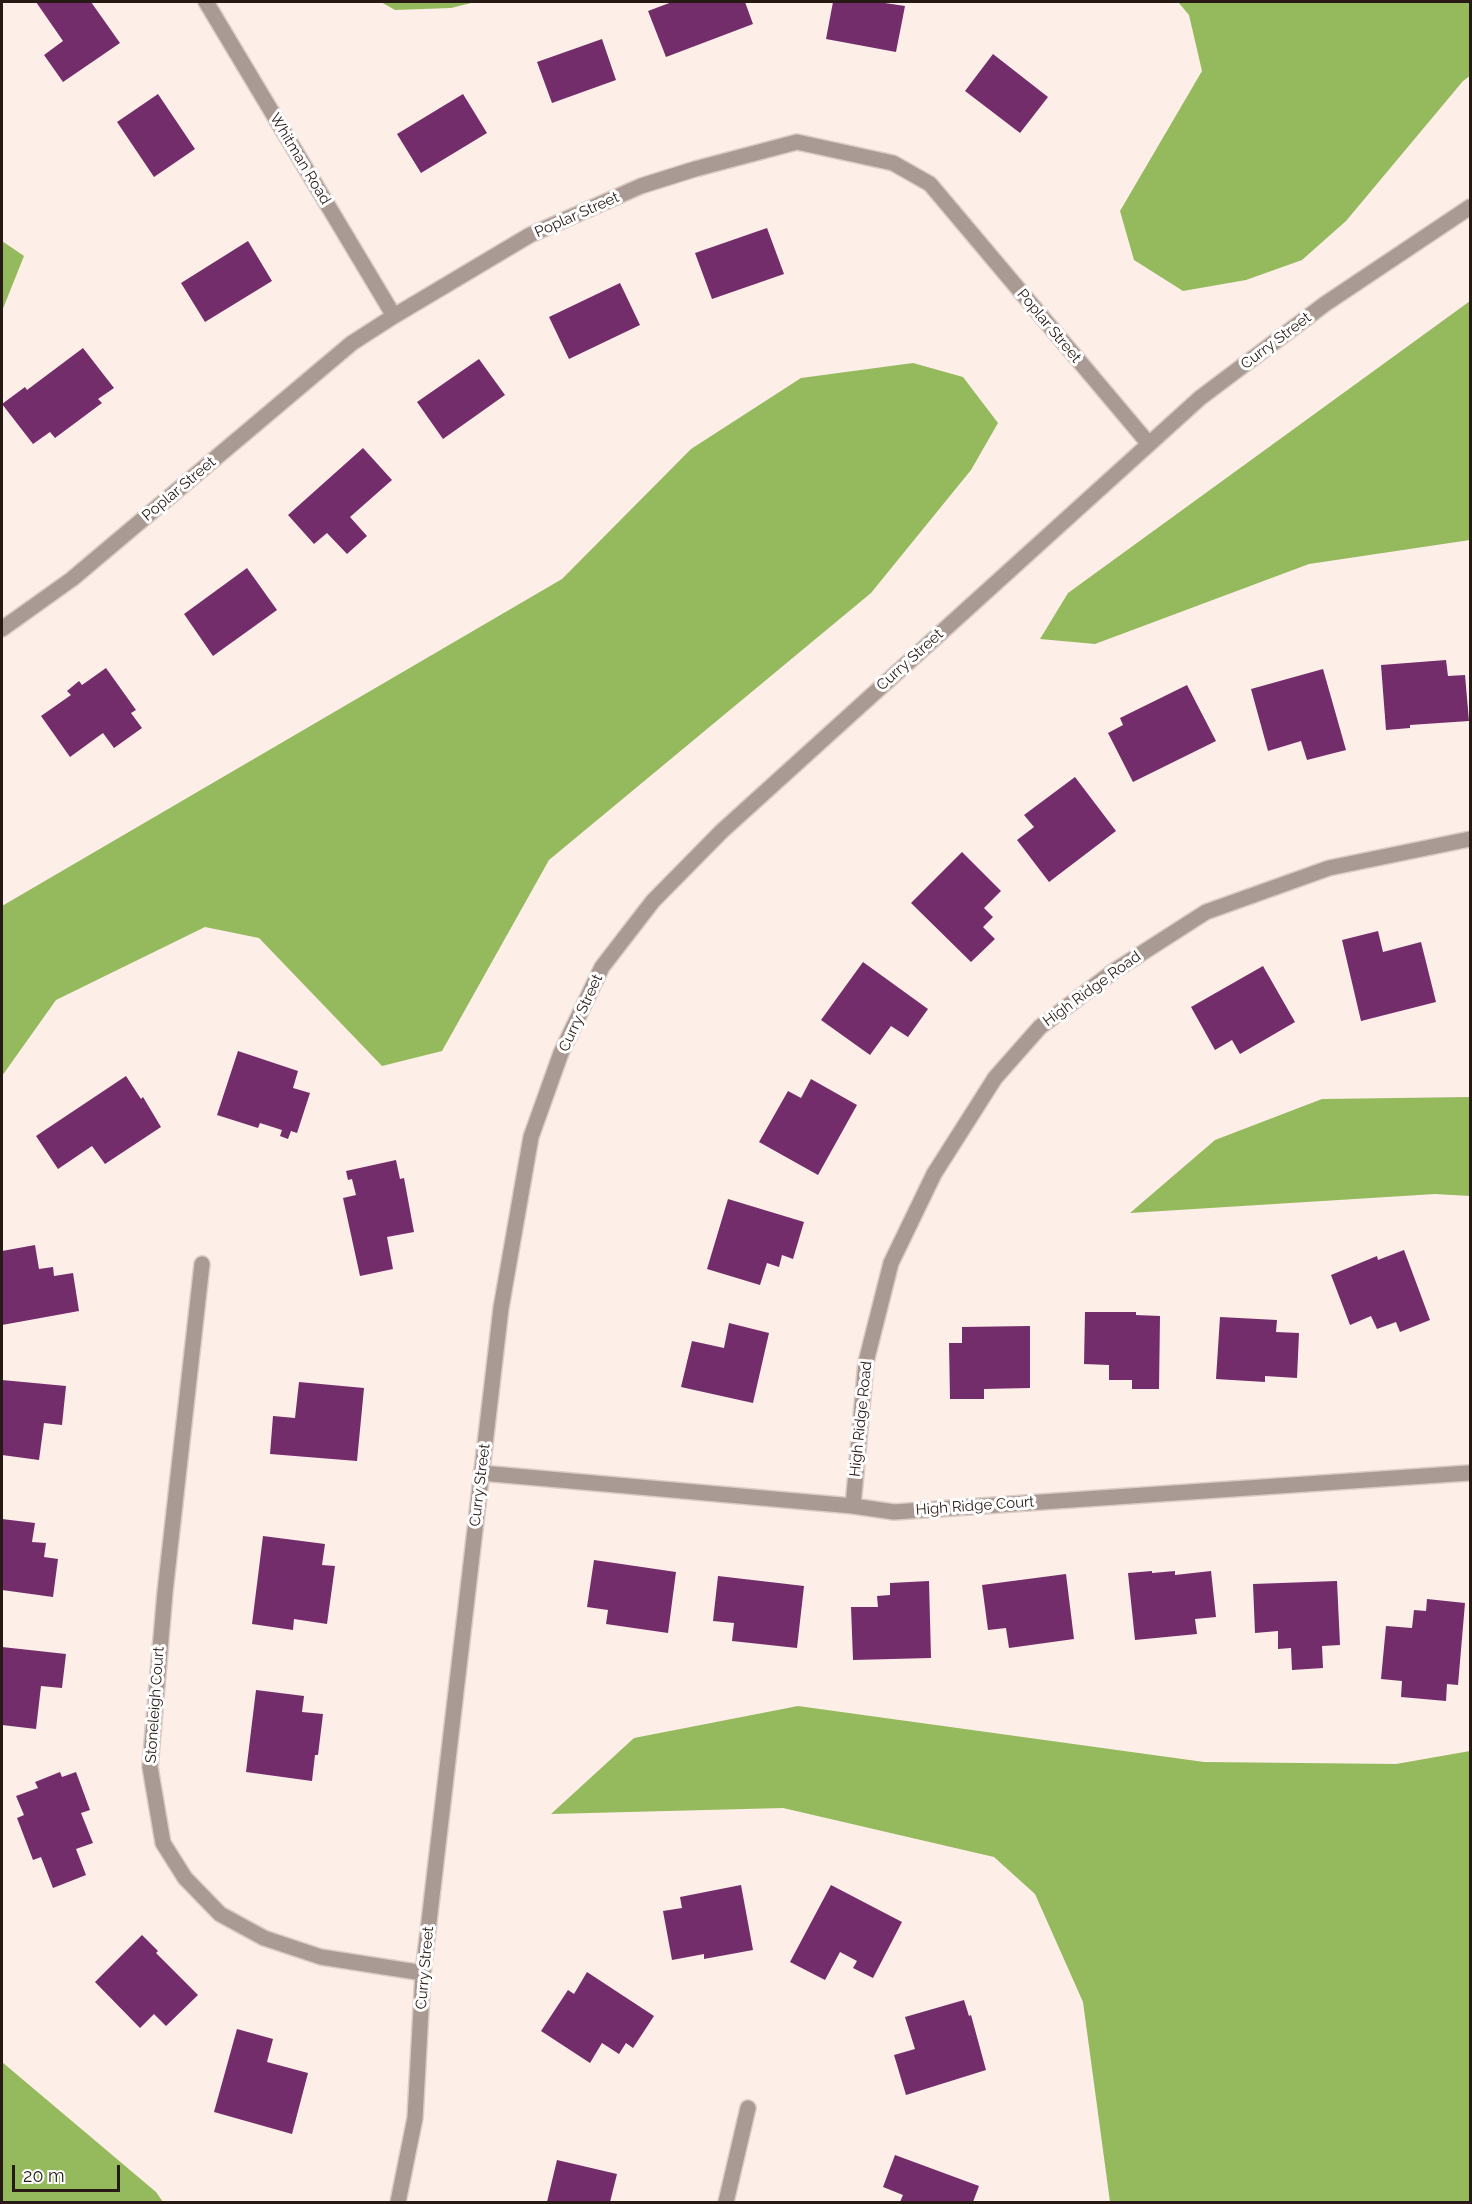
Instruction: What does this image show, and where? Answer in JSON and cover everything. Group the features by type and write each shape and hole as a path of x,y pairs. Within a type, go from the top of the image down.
{"street":[{"name":"Whitman Road","path":"206,2 394,316"},
{"name":"Poplar Street","path":"2,629 72,579 352,344 394,316 530,235 641,186 797,142 893,163 930,184 1149,444"},
{"name":"Curry Street","path":"398,2202 415,2118 423,1972 501,1308 531,1137 561,1053 602,967 653,901 722,831 1200,398 1325,304 1470,207"},
{"name":"High Ridge Road","path":"853,1506 866,1362 891,1263 940,1165 995,1078 1040,1027 1114,971 1206,912 1329,868 1470,839"},
{"name":"Stoneleigh Court","path":"202,1264 165,1592 150,1767 163,1843 185,1878 220,1914 264,1938 321,1957 423,1972"},
{"name":"High Ridge Court","path":"481,1473 853,1506 894,1512 1469,1473"},
{"path":"726,2202 748,2108"}],"green space":[{"path":"381,2 475,2 451,8 395,10"},
{"path":"1178,2 1470,2 1470,76 1463,81 1346,221 1302,260 1246,280 1183,291 1134,260 1120,211 1202,71 1189,15"},
{"path":"2,241 24,256 2,311"},
{"path":"1470,301 1470,540 1309,564 1095,644 1040,639 1068,593"},
{"path":"913,363 963,377 998,423 971,470 871,593 549,860 442,1051 382,1066 259,938 205,927 56,1000 2,1076 2,906 562,579 691,449 801,378"},
{"path":"1470,1097 1470,1196 1435,1194 1130,1213 1215,1140 1322,1099"},
{"path":"798,1706 1204,1762 1396,1764 1470,1751 1470,2202 1110,2202 1083,2002 1035,1894 994,1857 783,1808 551,1814 634,1738"},
{"path":"2,2062 156,2192 163,2202 2,2202"}],"building":[{"path":"36,2 91,2 120,43 63,82 44,55 63,41"},
{"path":"672,2 745,2 753,24 666,57 648,11"},
{"path":"833,2 878,2 905,6 896,52 826,39"},
{"path":"602,39 616,80 552,103 537,62"},
{"path":"993,54 1048,97 1020,133 965,91"},
{"path":"158,94 195,149 154,177 117,122"},
{"path":"463,94 487,133 421,173 397,134"},
{"path":"767,228 784,274 712,299 695,253"},
{"path":"248,241 272,281 205,322 181,283"},
{"path":"620,283 640,325 569,359 549,317"},
{"path":"83,348 114,388 98,399 102,403 55,438 50,432 33,444 2,404 25,387 27,390"},
{"path":"479,359 505,395 443,439 417,402"},
{"path":"363,448 392,480 350,517 367,536 347,554 327,533 314,544 288,515"},
{"path":"247,568 277,610 213,656 184,614"},
{"path":"1446,660 1448,676 1465,675 1469,721 1410,725 1410,728 1386,730 1381,665"},
{"path":"106,668 136,710 131,713 142,728 114,748 103,733 70,757 41,716 71,695 67,691 79,681 82,685"},
{"path":"1323,669 1346,750 1307,760 1301,741 1268,751 1251,689"},
{"path":"1187,685 1216,741 1133,782 1108,733 1123,725 1120,718"},
{"path":"1075,777 1116,831 1049,882 1017,840 1034,827 1024,815"},
{"path":"962,852 1001,891 984,908 993,917 983,927 995,939 971,962 911,903"},
{"path":"1378,931 1383,952 1421,942 1436,1002 1361,1021 1342,940"},
{"path":"863,962 928,1009 908,1037 891,1026 870,1055 821,1020"},
{"path":"1263,966 1295,1022 1240,1054 1232,1040 1215,1050 1191,1007"},
{"path":"238,1051 298,1071 293,1088 310,1093 297,1133 291,1131 288,1139 280,1136 282,1130 260,1123 258,1128 217,1115"},
{"path":"126,1076 141,1099 143,1097 161,1127 105,1164 92,1146 58,1169 36,1136"},
{"path":"811,1079 857,1105 818,1175 759,1142 788,1091 801,1098"},
{"path":"396,1160 400,1179 404,1178 414,1232 387,1237 393,1269 360,1276 343,1198 356,1195 352,1179 348,1180 346,1171"},
{"path":"728,1199 804,1222 793,1259 782,1255 779,1267 767,1263 760,1285 707,1269"},
{"path":"35,1245 39,1269 53,1267 54,1276 73,1273 79,1311 2,1325 2,1251"},
{"path":"1404,1250 1430,1320 1400,1332 1396,1322 1377,1329 1371,1316 1350,1325 1331,1275 1377,1256 1378,1260"},
{"path":"1085,1312 1136,1312 1136,1315 1160,1316 1159,1389 1132,1389 1132,1380 1109,1380 1109,1365 1084,1364"},
{"path":"1220,1317 1277,1320 1276,1332 1299,1333 1297,1378 1265,1376 1265,1382 1216,1379"},
{"path":"729,1323 769,1333 753,1403 681,1387 692,1341 724,1348"},
{"path":"1030,1326 1030,1388 984,1389 984,1399 950,1399 949,1343 962,1343 962,1327"},
{"path":"2,1380 66,1386 62,1425 44,1423 39,1460 2,1455"},
{"path":"299,1382 364,1388 357,1461 270,1454 273,1416 295,1418"},
{"path":"2,1519 35,1523 32,1542 46,1543 44,1557 58,1559 53,1597 2,1590"},
{"path":"263,1536 325,1544 322,1565 335,1566 327,1624 294,1619 293,1630 252,1624"},
{"path":"594,1560 676,1572 668,1633 606,1624 608,1610 587,1607"},
{"path":"1152,1571 1152,1573 1175,1571 1175,1575 1211,1571 1216,1617 1195,1619 1197,1634 1135,1640 1128,1573"},
{"path":"1066,1574 1074,1639 1009,1648 1006,1628 988,1630 982,1585"},
{"path":"718,1576 804,1586 797,1648 732,1641 734,1623 713,1621"},
{"path":"929,1581 931,1658 853,1660 851,1607 878,1607 877,1596 890,1595 890,1583"},
{"path":"1337,1581 1340,1645 1322,1646 1323,1668 1292,1670 1291,1648 1278,1649 1278,1631 1255,1633 1253,1584"},
{"path":"1427,1599 1465,1603 1458,1685 1447,1684 1446,1701 1401,1697 1402,1681 1381,1679 1386,1626 1412,1628 1414,1610 1426,1611"},
{"path":"2,1647 66,1654 62,1688 41,1686 36,1729 2,1725"},
{"path":"256,1690 304,1696 302,1712 323,1714 312,1781 246,1772"},
{"path":"60,1772 62,1777 76,1772 90,1810 81,1813 93,1843 76,1849 86,1875 53,1888 41,1857 33,1860 17,1818 24,1815 16,1796 38,1788 35,1782"},
{"path":"741,1885 753,1950 704,1959 704,1954 672,1960 663,1911 682,1908 680,1897"},
{"path":"831,1885 902,1922 873,1978 853,1968 857,1961 840,1952 825,1980 790,1962"},
{"path":"142,1935 158,1951 156,1953 198,1995 166,2026 154,2014 140,2028 95,1982"},
{"path":"587,1972 654,2016 633,2048 626,2043 619,2054 602,2043 590,2063 541,2031 568,1990 574,1994"},
{"path":"964,2000 969,2016 971,2015 986,2070 906,2095 894,2055 915,2049 905,2017"},
{"path":"237,2029 273,2039 267,2062 308,2073 292,2134 214,2112"},
{"path":"895,2155 979,2186 973,2202 900,2202 903,2195 883,2187"},
{"path":"557,2160 617,2174 610,2202 547,2202"}]}
